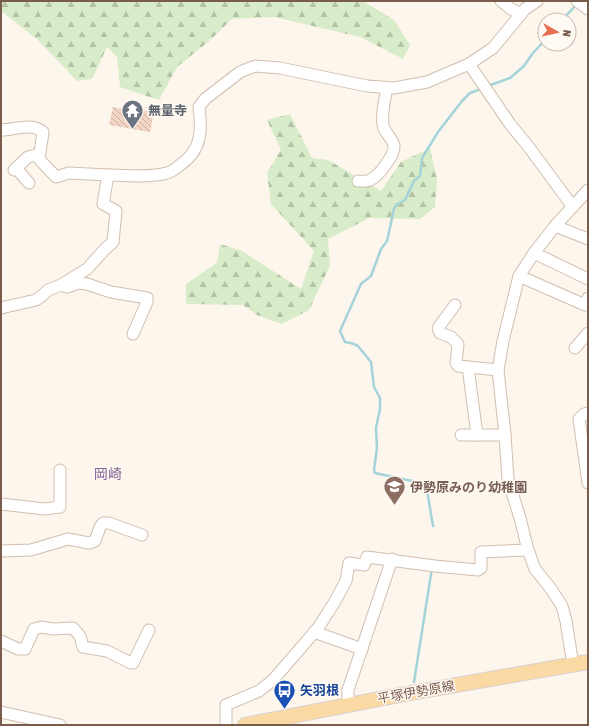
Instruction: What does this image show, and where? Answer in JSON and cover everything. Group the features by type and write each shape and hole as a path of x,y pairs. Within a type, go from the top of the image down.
{"main road":[{"name":"平塚伊勢原線","path":"245,725 588,662"}],"street":[{"path":"501,1 511,9 521,14"},
{"path":"1,130 32,126 43,132 39,159 56,177 69,173 154,176 169,173 184,163 197,147 201,128 199,107 205,99 240,72 255,66 280,68 367,86 387,88 427,82 469,64 493,48 525,9 537,1"},
{"path":"577,1 588,9"},
{"path":"469,64 510,124 573,207"},
{"path":"358,181 369,181 374,178 392,157 394,148 393,142 383,127 382,118 387,88"},
{"path":"29,183 15,169 28,157 39,154"},
{"path":"1,308 36,300 44,295 48,290 61,285 87,269 113,242 116,210 103,204 108,175"},
{"path":"573,665 562,606 535,568 528,550 508,479 498,370 505,333 519,276 534,253 555,226 588,190"},
{"path":"555,226 588,239"},
{"path":"534,253 588,279"},
{"path":"519,276 585,305 588,298"},
{"path":"61,285 67,287 79,283 87,284 111,292 147,298 147,302 133,334"},
{"path":"455,305 438,328 440,333 451,337 458,344 456,363 458,366 498,370"},
{"path":"575,348 588,333"},
{"path":"468,367 477,435"},
{"path":"588,413 584,414 579,419 588,483"},
{"path":"461,435 505,435"},
{"path":"1,504 45,509 60,507 60,470"},
{"path":"1,551 31,550 68,539 89,543 95,541 103,523 109,523 142,535"},
{"path":"226,725 226,705 259,691 273,680 314,632 334,603 346,581 349,564 364,565 368,557 478,570 482,568 482,552 528,550"},
{"path":"348,705 348,690 392,559"},
{"path":"1,641 18,649 25,649 34,628 73,628 80,636 82,647 111,652 133,663 149,630"},
{"path":"314,632 362,649"},
{"path":"1,712 60,725"}],"green space":[{"path":"1,1 363,1 394,20 410,45 403,59 360,37 274,17 232,19 208,42 177,67 159,100 120,87 117,57 107,47 92,79 77,81 38,40 1,11"},
{"path":"290,114 312,158 328,160 381,191 401,162 430,148 437,180 435,207 420,219 369,218 328,239 330,266 309,310 282,324 257,315 243,305 186,304 186,284 217,263 220,244 242,251 301,289 314,251 271,204 267,173 281,150 267,120"}],"building":[{"path":"113,107 141,113 142,110 154,112 150,132 109,125"}],"waterway":[{"path":"570,12 577,4"},
{"path":"488,86 510,78 524,66 537,49"},
{"path":"433,526 426,484 375,473 374,470 377,448 376,428 380,409 380,398 374,387 371,362 358,346 345,342 340,331 361,284 371,276 381,249 387,241 394,209 397,204 405,200 414,181 420,176 422,158 438,132 462,101 470,93 481,89"},
{"path":"414,682 432,568"}],"place":[{"name":"無量寺","path":"133,130"},
{"name":"伊勢原みのり幼稚園","path":"395,506"},
{"name":"矢羽根","path":"285,710"}],"district":[{"name":"岡崎","path":"108,474"}]}
